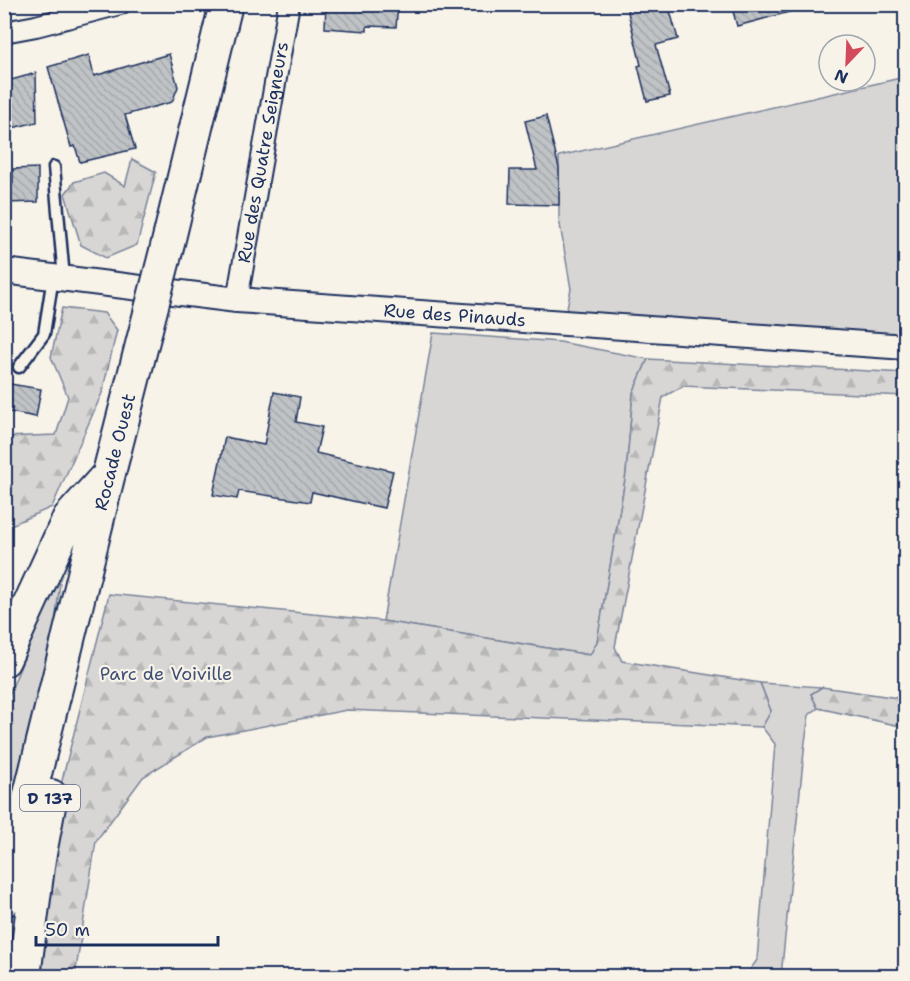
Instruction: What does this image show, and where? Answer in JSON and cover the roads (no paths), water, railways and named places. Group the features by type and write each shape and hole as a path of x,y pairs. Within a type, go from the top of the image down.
{"main road":[{"name":"Rocade Ouest","path":"4,900 226,4"},
{"path":"4,660 69,518 109,473"},
{"name":"D 137","path":"24,976 39,859 63,733 74,620"}],"street":[{"path":"4,32 120,4"},
{"name":"Rue des Quatre Seigneurs","path":"237,300 289,4"},
{"name":"Rue des Pinauds","path":"4,271 237,300 906,347"}],"lane":[{"path":"19,367 44,334 58,278 54,167"}],"park label":[{"name":"Parc de Voiville","path":"166,674"}]}
